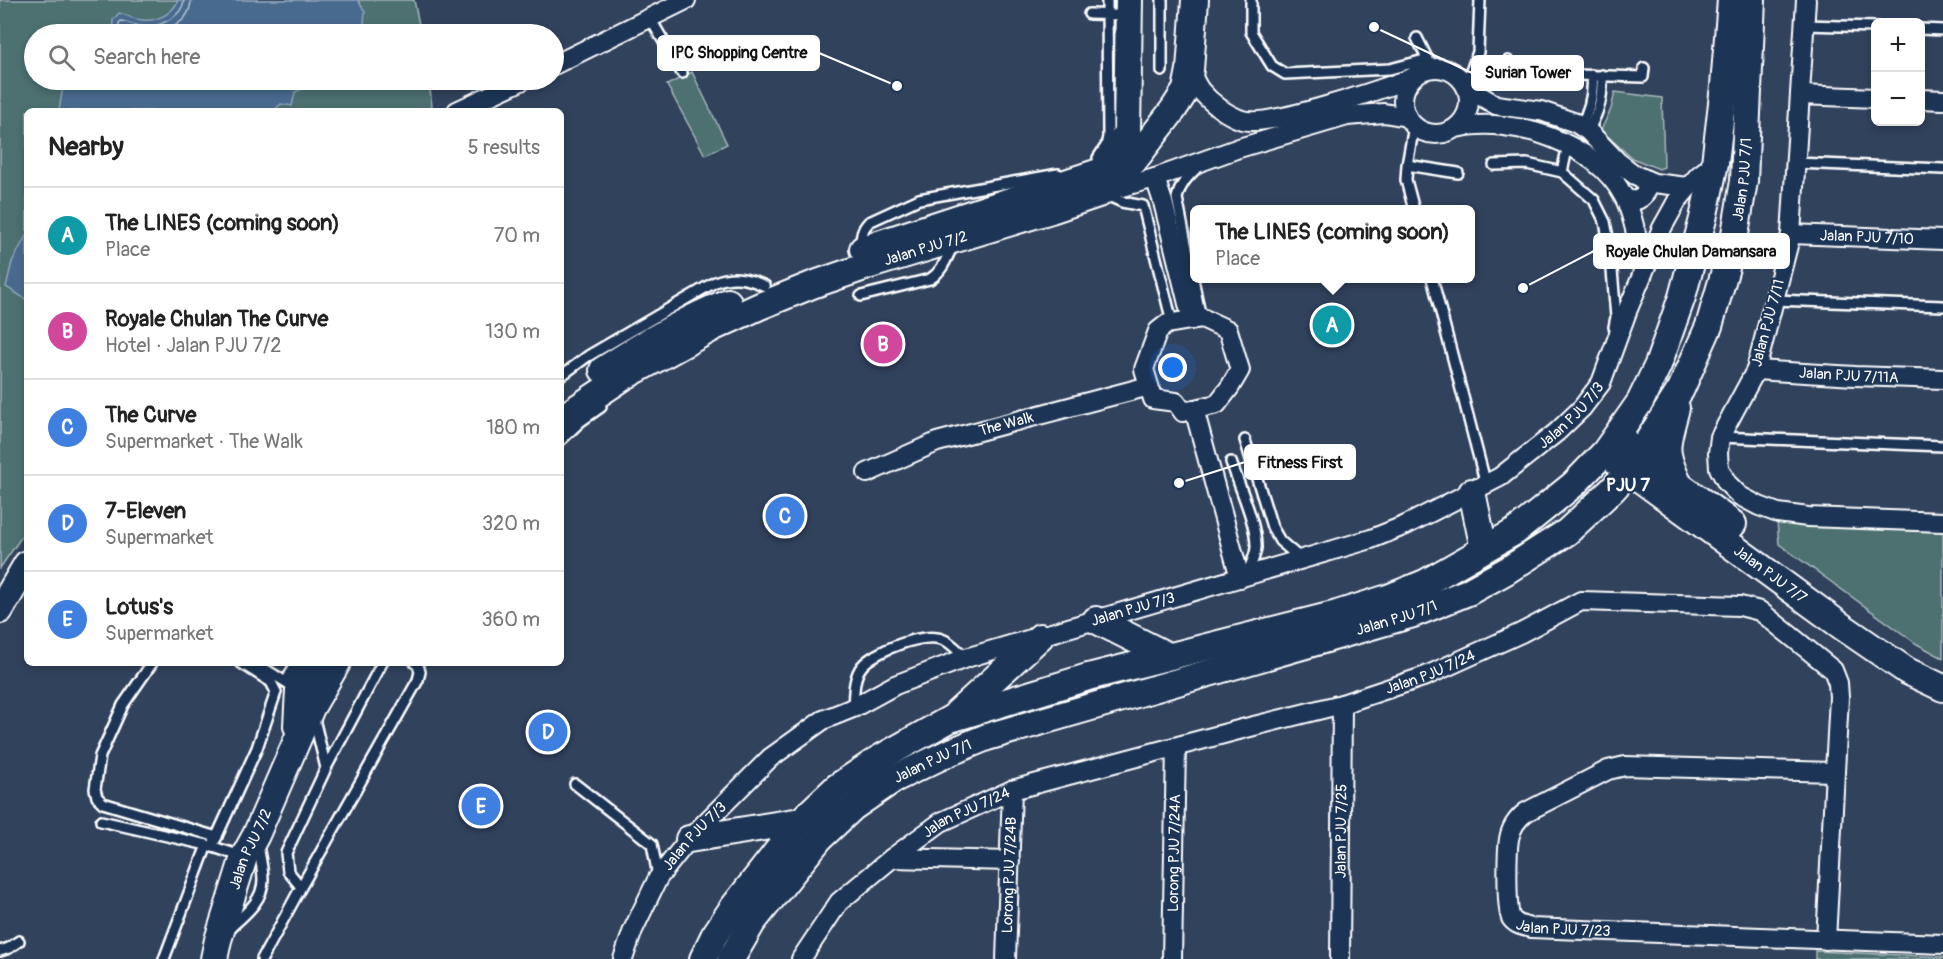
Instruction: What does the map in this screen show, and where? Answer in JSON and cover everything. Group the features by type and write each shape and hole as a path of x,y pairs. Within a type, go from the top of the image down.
{"street":[{"path":"564,60 686,0"},
{"name":"Jalan PJU 7/2","path":"564,418 714,327 812,285 864,257 956,238 1101,193 1133,162 1186,90 1190,70 1195,0"},
{"name":"Jalan PJU 7/11","path":"1806,0 1791,234 1756,370 1720,437 1719,468 1727,483 1740,496 1778,513 1808,517 1943,522"},
{"name":"Jalan PJU 7/1","path":"703,959 714,936 732,909 801,821 837,787 873,763 950,719 1088,677 1337,614 1388,598 1425,583 1516,531 1574,484 1611,444 1640,402 1666,346 1703,219 1715,163 1723,95 1741,3"},
{"name":"Jalan PJU 7/1","path":"731,959 752,923 820,838 853,807 894,779 987,737 1413,614 1478,586 1506,571 1567,532 1613,489 1634,462 1681,389 1709,327 1734,240 1744,181 1741,3"},
{"name":"Jalan PJU 7/2","path":"564,398 639,346 714,308 765,286 864,257 1102,171 1116,154 1126,132 1122,10"},
{"path":"1410,121 1403,107 1406,86 1412,78 1430,64 1453,72 1467,88 1470,99 1468,110 1464,120 1456,128"},
{"path":"1190,70 1200,89 1222,110 1244,120 1254,121 1280,117 1371,92 1412,78"},
{"path":"1467,88 1496,105 1541,111 1585,128 1618,162 1643,178 1654,183 1687,187"},
{"path":"463,108 502,90"},
{"path":"1800,95 1871,98"},
{"path":"1925,99 1943,100"},
{"path":"1101,193 1155,178 1275,136 1347,116 1384,113 1410,121 1423,132 1434,134 1480,124 1532,130 1581,151 1591,158 1617,186 1625,198 1639,248 1643,273"},
{"name":"Jalan PJU 7/3","path":"623,959 633,930 658,878 689,839 770,758 823,720 853,708 895,685 966,658 1380,536 1500,477 1557,432 1582,408 1601,383 1662,228 1687,187 1715,163"},
{"path":"1155,178 1196,317"},
{"path":"1625,198 1636,201 1641,199 1647,189 1643,178"},
{"name":"Jalan PJU 7/10","path":"1791,234 1943,240"},
{"path":"1196,317 1228,330 1240,370 1217,404 1183,412 1176,402 1153,399 1149,386 1144,369 1158,332 1167,324 1196,317"},
{"name":"Jalan PJU 7/11A","path":"1756,370 1943,379"},
{"name":"The Walk","path":"867,473 937,442 1149,386"},
{"path":"1567,532 1608,503 1623,496 1672,491 1666,450 1667,437 1681,389"},
{"path":"1194,409 1243,578"},
{"name":"Jalan PJU 7/7","path":"1611,444 1840,625 1907,671 1943,688"},
{"path":"1479,488 1484,549"},
{"name":"Jalan PJU 7/7","path":"1672,491 1916,657 1943,670"},
{"path":"0,610 24,569"},
{"name":"Jalan PJU 7/24","path":"801,959 839,902 940,822 1012,790 1342,705 1426,676 1521,633 1581,601 1740,606 1760,611 1833,670 1838,683 1839,697 1826,940"},
{"path":"1096,620 1168,656"},
{"path":"950,719 1040,637"},
{"name":"Jalan PJU 7/2","path":"216,949 244,857 296,744 299,693 312,666"},
{"name":"Jalan PJU 7/2","path":"299,693 334,666"},
{"name":"Jalan PJU 7/25","path":"1340,959 1342,705"},
{"name":"Lorong PJU 7/24A","path":"1172,959 1176,747"},
{"name":"Jalan PJU 7/23","path":"1834,772 1617,767 1526,812 1517,820 1509,840 1508,907 1512,918 1519,925 1531,928 1578,931 1943,944"},
{"name":"Lorong PJU 7/24B","path":"1006,959 1012,790"},
{"path":"689,839 801,821"},
{"path":"892,858 1010,861"}],"lane":[{"path":"1107,0 1122,10"},
{"path":"1162,0 1162,71"},
{"path":"1251,0 1251,32 1272,66 1285,74 1390,69 1430,64 1417,38"},
{"path":"1467,88 1478,52 1480,0"},
{"path":"1089,14 1122,10"},
{"path":"650,18 682,73"},
{"path":"1805,25 1871,27"},
{"path":"1925,29 1943,30"},
{"path":"1508,61 1510,73 1597,75 1644,72"},
{"path":"1585,128 1597,75"},
{"path":"1410,121 1406,180 1413,205"},
{"path":"1562,172 1568,145"},
{"path":"1190,279 1177,198 1185,178 1203,162"},
{"path":"1796,163 1943,169"},
{"path":"1494,165 1527,164 1562,172 1594,200 1605,222 1610,247 1616,316 1610,359"},
{"path":"1407,165 1458,172"},
{"path":"1101,193 1143,206 1172,318"},
{"path":"861,296 930,279 942,267 956,238"},
{"path":"564,374 588,356 715,282 740,277 765,286"},
{"path":"1191,283 1196,317"},
{"path":"1433,283 1479,488"},
{"path":"1774,300 1943,306"},
{"path":"564,437 609,401"},
{"path":"1720,437 1943,446"},
{"path":"1245,440 1272,527 1280,541 1303,560"},
{"path":"1231,462 1254,528 1256,548 1252,564 1243,578"},
{"path":"853,708 855,680 861,667 871,658 910,640 928,638 944,640 966,658"},
{"path":"150,666 123,705 100,756 95,789 97,797 103,803 217,837"},
{"path":"165,959 210,846 217,837 257,748 276,692 271,682 246,666"},
{"path":"259,666 299,693"},
{"path":"296,666 299,693 326,768"},
{"path":"300,887 288,871 286,853 326,768 380,666"},
{"path":"262,959 417,680 420,672 418,666"},
{"path":"575,784 652,844 658,878"},
{"path":"101,821 210,846 244,857"},
{"path":"216,949 254,905 260,893 263,881 256,835"},
{"path":"0,951 19,941"}],"green space":[{"path":"0,0 414,0 419,24 24,24 24,90 430,90 432,107 24,108 24,533 0,568"},
{"path":"692,72 727,144 705,155 667,85"},
{"path":"1615,92 1662,98 1664,167 1659,169 1632,158 1601,130 1611,109"},
{"path":"1777,522 1943,532 1943,658 1917,644 1779,544"},
{"path":"1815,951 1943,957 1943,959 1815,959"}],"water":[{"path":"178,0 358,0 365,12 364,24 113,24 119,13 140,20 153,20 169,13"},
{"path":"62,90 300,90 295,92 292,106 281,104 276,108 59,108"},
{"path":"24,240 24,298 6,287 12,262"}],"place":[{"name":"Surian Tower","path":"1374,27"},
{"name":"IPC Shopping Centre","path":"897,86"},
{"name":"Royale Chulan Damansara","path":"1523,288"},
{"name":"The LINES (coming soon)","path":"1332,325"},
{"name":"Royale Chulan The Curve","path":"883,344"},
{"name":"Fitness First","path":"1179,483"},
{"name":"The Curve","path":"785,516"},
{"name":"7-Eleven","path":"548,732"},
{"name":"Lotus's","path":"481,806"}],"district":[{"name":"PJU 7","path":"1628,485"}]}
